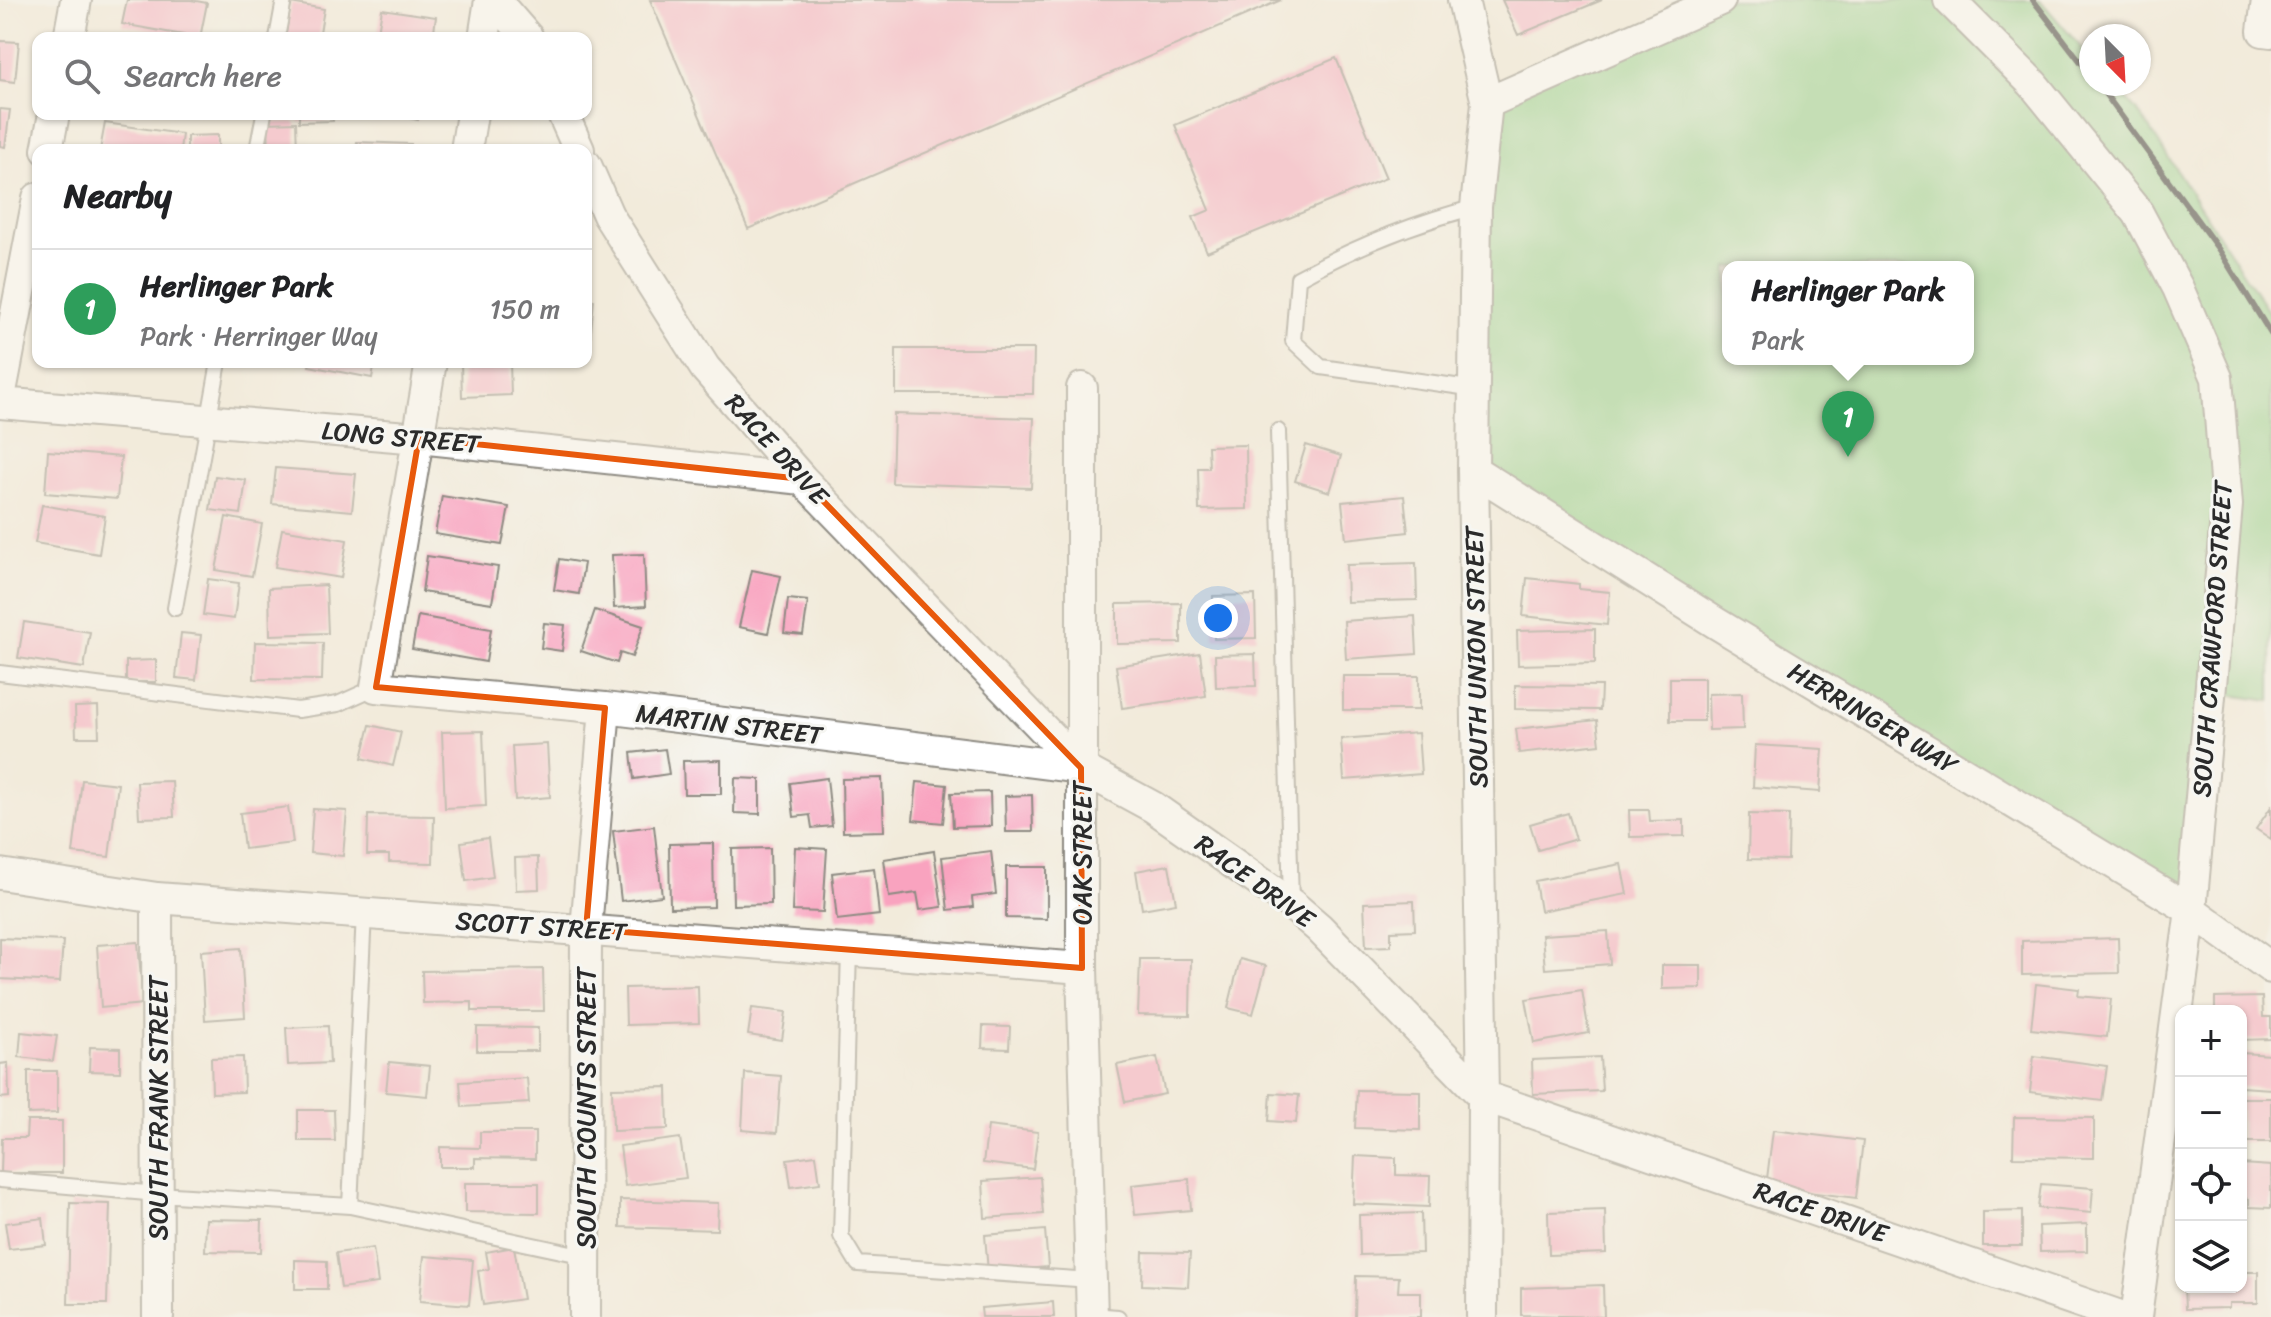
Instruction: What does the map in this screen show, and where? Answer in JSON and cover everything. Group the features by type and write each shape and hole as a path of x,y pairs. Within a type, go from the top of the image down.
{"street":[{"path":"70,32 76,0"},
{"path":"485,32 493,0"},
{"path":"493,0 522,32"},
{"name":"SOUTH UNION STREET","path":"1463,0 1487,103 1476,207 1473,470 1483,1096 1482,1317"},
{"path":"1487,103 1720,0"},
{"name":"SOUTH CRAWFORD STREET","path":"1949,0 2033,84 2138,213 2178,288 2217,378 2227,505 2191,910 2136,1317"},
{"path":"2267,0 2267,31"},
{"path":"48,144 53,120"},
{"path":"467,144 471,120"},
{"path":"566,120 576,144"},
{"name":"RACE DRIVE","path":"592,179 608,215 705,368 802,479 1081,768 1153,807 1291,904 1319,928 1483,1096 2123,1317"},
{"path":"0,397 32,229"},
{"path":"376,687 430,368"},
{"name":"OAK STREET","path":"1082,388 1082,968 1091,1280 1100,1316"},
{"name":"LONG STREET","path":"0,403 419,438 802,479"},
{"name":"HERRINGER WAY","path":"1473,470 1716,623 2191,910 2271,968"},
{"name":"MARTIN STREET","path":"376,687 605,708 1081,768"},
{"name":"SOUTH COUNTS STREET","path":"585,1317 586,929 605,708"},
{"name":"SCOTT STREET","path":"0,874 157,898 1082,968"},
{"name":"SOUTH FRANK STREET","path":"157,898 158,1317"}],"lane":[{"path":"278,32 284,0"},
{"path":"258,144 263,120"},
{"path":"1476,207 1429,218 1345,252 1298,278 1293,341 1321,367 1476,389"},
{"path":"175,608 218,368"},
{"path":"1278,431 1291,904"},
{"path":"0,673 298,710 338,704 376,687"},
{"path":"350,1206 364,913"},
{"path":"849,950 841,1236 858,1264 1091,1280"},
{"path":"0,1180 350,1206 585,1256"}],"highlighted area":[{"path":"419,438 802,479 1081,768 1082,968 586,929 605,708 376,687"}],"green space":[{"path":"1720,0 2040,0 2079,45 2079,96 2124,96 2142,117 2271,316 2271,701 2211,692 2191,910 1473,470 1487,103"}],"building":[{"path":"127,0 207,3 201,32 167,32 122,24"},
{"path":"650,0 1281,0 748,229"},
{"path":"1502,0 1602,0 1518,35"},
{"path":"291,3 324,9 320,32 286,32"},
{"path":"382,9 436,17 434,32 378,32"},
{"path":"0,41 19,42 15,82 0,80"},
{"path":"1336,58 1386,178 1207,252 1193,217 1210,210 1175,125"},
{"path":"0,109 10,110 5,147 0,146"},
{"path":"299,120 333,121 299,122"},
{"path":"296,122 297,144 269,144 268,123"},
{"path":"105,123 182,134 181,144 101,144"},
{"path":"218,135 218,144 187,144 187,136"},
{"path":"357,142 411,144 357,144"},
{"path":"896,349 1034,349 1033,394 896,394"},
{"path":"320,368 374,368 372,378"},
{"path":"461,368 510,368 511,395 462,397"},
{"path":"894,414 1034,418 1031,488 892,483"},
{"path":"1246,445 1247,509 1199,510 1198,468 1209,468 1208,446"},
{"path":"1306,445 1341,456 1330,492 1295,481"},
{"path":"48,451 121,457 117,499 45,493"},
{"path":"276,468 356,474 352,511 272,504"},
{"path":"215,476 246,480 241,514 210,510"},
{"path":"442,496 509,507 502,545 435,534"},
{"path":"1404,496 1408,532 1346,539 1342,502"},
{"path":"42,505 105,516 99,554 35,543"},
{"path":"226,517 262,524 252,576 216,570"},
{"path":"282,529 347,540 341,578 275,567"},
{"path":"644,554 646,606 614,608 612,555"},
{"path":"427,556 498,567 492,603 422,592"},
{"path":"559,559 584,563 579,594 554,590"},
{"path":"1416,563 1417,600 1347,602 1346,565"},
{"path":"752,570 781,576 768,633 739,627"},
{"path":"1527,578 1579,584 1579,589 1610,592 1607,625 1523,616"},
{"path":"208,579 239,583 234,619 203,615"},
{"path":"326,585 328,633 270,635 269,588"},
{"path":"1255,595 1256,638 1214,639 1213,596"},
{"path":"788,599 808,601 803,635 784,633"},
{"path":"1181,603 1181,643 1117,644 1117,604"},
{"path":"595,610 643,626 632,657 620,653 617,663 581,651"},
{"path":"418,616 491,629 486,662 412,649"},
{"path":"1415,616 1417,654 1346,659 1344,621"},
{"path":"24,622 90,632 84,668 18,658"},
{"path":"544,623 565,625 562,651 541,648"},
{"path":"1595,629 1595,663 1518,665 1517,631"},
{"path":"181,633 201,635 196,680 176,678"},
{"path":"255,642 323,643 322,680 254,679"},
{"path":"1200,653 1206,696 1122,708 1116,666"},
{"path":"1255,654 1256,686 1216,687 1215,655"},
{"path":"156,660 156,682 126,682 126,661"},
{"path":"1343,676 1419,676 1419,710 1343,710"},
{"path":"1670,678 1704,678 1704,721 1670,721"},
{"path":"1515,685 1601,686 1600,710 1515,709"},
{"path":"1742,693 1743,729 1709,730 1708,694"},
{"path":"98,706 99,737 76,737 75,707"},
{"path":"1597,720 1600,744 1519,753 1516,729"},
{"path":"370,725 401,732 393,766 362,758"},
{"path":"483,731 486,806 445,808 442,732"},
{"path":"1418,733 1421,774 1344,780 1341,739"},
{"path":"547,744 550,797 515,800 512,746"},
{"path":"1755,745 1823,749 1820,792 1753,787"},
{"path":"665,749 669,774 634,779 631,753"},
{"path":"721,760 721,794 684,794 683,761"},
{"path":"735,778 760,779 760,814 734,813"},
{"path":"827,778 832,826 812,828 810,815 794,817 790,783"},
{"path":"882,778 884,831 843,832 842,779"},
{"path":"82,780 118,784 109,857 73,853"},
{"path":"172,781 174,817 139,818 137,782"},
{"path":"917,782 947,785 943,823 913,820"},
{"path":"990,792 991,826 953,827 951,793"},
{"path":"1032,795 1033,832 1006,832 1005,796"},
{"path":"288,807 293,843 244,849 240,813"},
{"path":"2271,807 2271,839 2256,829"},
{"path":"313,809 347,811 343,856 310,853"},
{"path":"1629,810 1649,810 1650,821 1684,820 1684,836 1630,837"},
{"path":"1568,813 1576,839 1538,850 1530,824"},
{"path":"1749,814 1789,815 1788,860 1748,859"},
{"path":"368,815 434,816 433,863 389,862 389,855 367,855"},
{"path":"654,826 662,896 621,901 613,831"},
{"path":"488,838 493,877 466,881 461,842"},
{"path":"713,843 714,907 670,908 669,844"},
{"path":"795,847 827,849 823,912 792,911"},
{"path":"770,848 771,904 733,905 732,849"},
{"path":"934,851 942,907 920,910 917,893 889,897 884,859"},
{"path":"991,851 996,894 972,897 973,907 948,910 942,857"},
{"path":"538,857 539,889 516,890 515,858"},
{"path":"1621,864 1627,894 1540,911 1535,881"},
{"path":"1169,865 1176,903 1142,909 1136,871"},
{"path":"1006,867 1047,867 1047,919 1006,918"},
{"path":"874,868 879,915 837,920 832,873"},
{"path":"1414,901 1415,930 1391,931 1391,946 1366,947 1364,903"},
{"path":"1608,931 1610,964 1545,969 1542,935"},
{"path":"0,938 63,941 60,982 0,979"},
{"path":"2118,938 2119,973 2022,975 2022,941"},
{"path":"138,942 143,1004 101,1008 97,945"},
{"path":"241,948 245,1017 205,1020 201,951"},
{"path":"1140,959 1191,959 1190,1016 1138,1015"},
{"path":"1240,959 1266,966 1253,1014 1228,1008"},
{"path":"1662,965 1701,965 1701,988 1662,989"},
{"path":"543,969 544,1011 472,1011 472,1002 423,1003 422,971"},
{"path":"2036,984 2079,989 2078,996 2111,999 2107,1037 2031,1029"},
{"path":"698,986 699,1023 626,1025 625,988"},
{"path":"1582,990 1589,1033 1534,1043 1526,999"},
{"path":"2262,997 2263,1017 2271,1017 2271,1039 2247,1040 2247,1005 2215,1005 2215,998"},
{"path":"752,1008 786,1012 782,1040 748,1035"},
{"path":"328,1026 330,1063 288,1065 286,1028"},
{"path":"983,1026 1010,1027 1009,1049 982,1048"},
{"path":"477,1027 538,1028 538,1051 477,1051"},
{"path":"21,1032 57,1036 53,1061 19,1057"},
{"path":"90,1047 120,1048 120,1072 89,1071"},
{"path":"2247,1053 2271,1055 2271,1089 2247,1087"},
{"path":"2034,1056 2107,1066 2102,1101 2030,1092"},
{"path":"243,1057 244,1092 212,1093 211,1058"},
{"path":"1157,1057 1165,1094 1125,1102 1117,1065"},
{"path":"1600,1057 1602,1091 1533,1094 1532,1060"},
{"path":"389,1062 430,1066 427,1096 386,1092"},
{"path":"8,1063 9,1097 0,1098 0,1064"},
{"path":"28,1071 57,1071 57,1113 28,1114"},
{"path":"745,1073 781,1076 777,1133 742,1130"},
{"path":"527,1078 529,1103 462,1107 460,1082"},
{"path":"667,1087 668,1129 613,1131 612,1088"},
{"path":"1357,1090 1420,1091 1420,1130 1355,1128"},
{"path":"1271,1093 1299,1095 1296,1123 1269,1121"},
{"path":"2247,1098 2271,1098 2271,1142 2247,1142"},
{"path":"298,1110 334,1110 335,1141 298,1141"},
{"path":"2014,1117 2094,1118 2094,1158 2013,1157"},
{"path":"27,1121 62,1121 62,1173 1,1173 2,1138 26,1138"},
{"path":"988,1126 1038,1132 1033,1169 983,1163"},
{"path":"1773,1130 1863,1141 1856,1198 1766,1187"},
{"path":"480,1132 535,1132 535,1159 475,1158 475,1167 440,1167 440,1147 480,1148"},
{"path":"680,1138 686,1178 625,1186 620,1146"},
{"path":"816,1155 820,1183 791,1187 787,1159"},
{"path":"1355,1156 1396,1158 1396,1175 1430,1176 1429,1207 1353,1204"},
{"path":"2247,1164 2271,1166 2271,1208 2249,1207"},
{"path":"1040,1177 1043,1214 985,1218 983,1181"},
{"path":"1189,1179 1191,1210 1135,1215 1132,1185"},
{"path":"465,1183 539,1183 539,1213 465,1212"},
{"path":"2041,1184 2093,1188 2091,1213 2038,1208"},
{"path":"620,1200 718,1203 717,1230 620,1227"},
{"path":"70,1203 110,1204 107,1304 68,1304"},
{"path":"1605,1210 1606,1253 1549,1255 1548,1212"},
{"path":"2022,1211 2022,1246 1983,1246 1983,1212"},
{"path":"1421,1213 1422,1253 1360,1255 1359,1215"},
{"path":"43,1218 46,1245 9,1249 5,1223"},
{"path":"206,1219 262,1220 261,1252 205,1251"},
{"path":"2087,1224 2087,1251 2040,1252 2039,1226"},
{"path":"1045,1230 1048,1267 988,1272 985,1235"},
{"path":"514,1247 523,1299 483,1305 478,1271 489,1269 486,1252"},
{"path":"373,1248 378,1283 341,1288 336,1253"},
{"path":"1143,1252 1190,1253 1188,1287 1142,1285"},
{"path":"424,1256 473,1260 469,1305 420,1301"},
{"path":"295,1260 327,1261 327,1289 295,1289"},
{"path":"2247,1272 2258,1272 2258,1303 2229,1303 2229,1308 2185,1309 2184,1293 2247,1293"},
{"path":"1356,1276 1399,1277 1398,1292 1421,1292 1421,1317 1355,1317"},
{"path":"1603,1285 1604,1317 1521,1315 1521,1288"},
{"path":"1053,1302 1054,1317 982,1317 981,1308"}],"railway":[{"path":"2033,0 2079,59"},
{"path":"2107,96 2219,250 2271,334"}],"place":[{"name":"Herlinger Park","path":"1848,457"}]}
